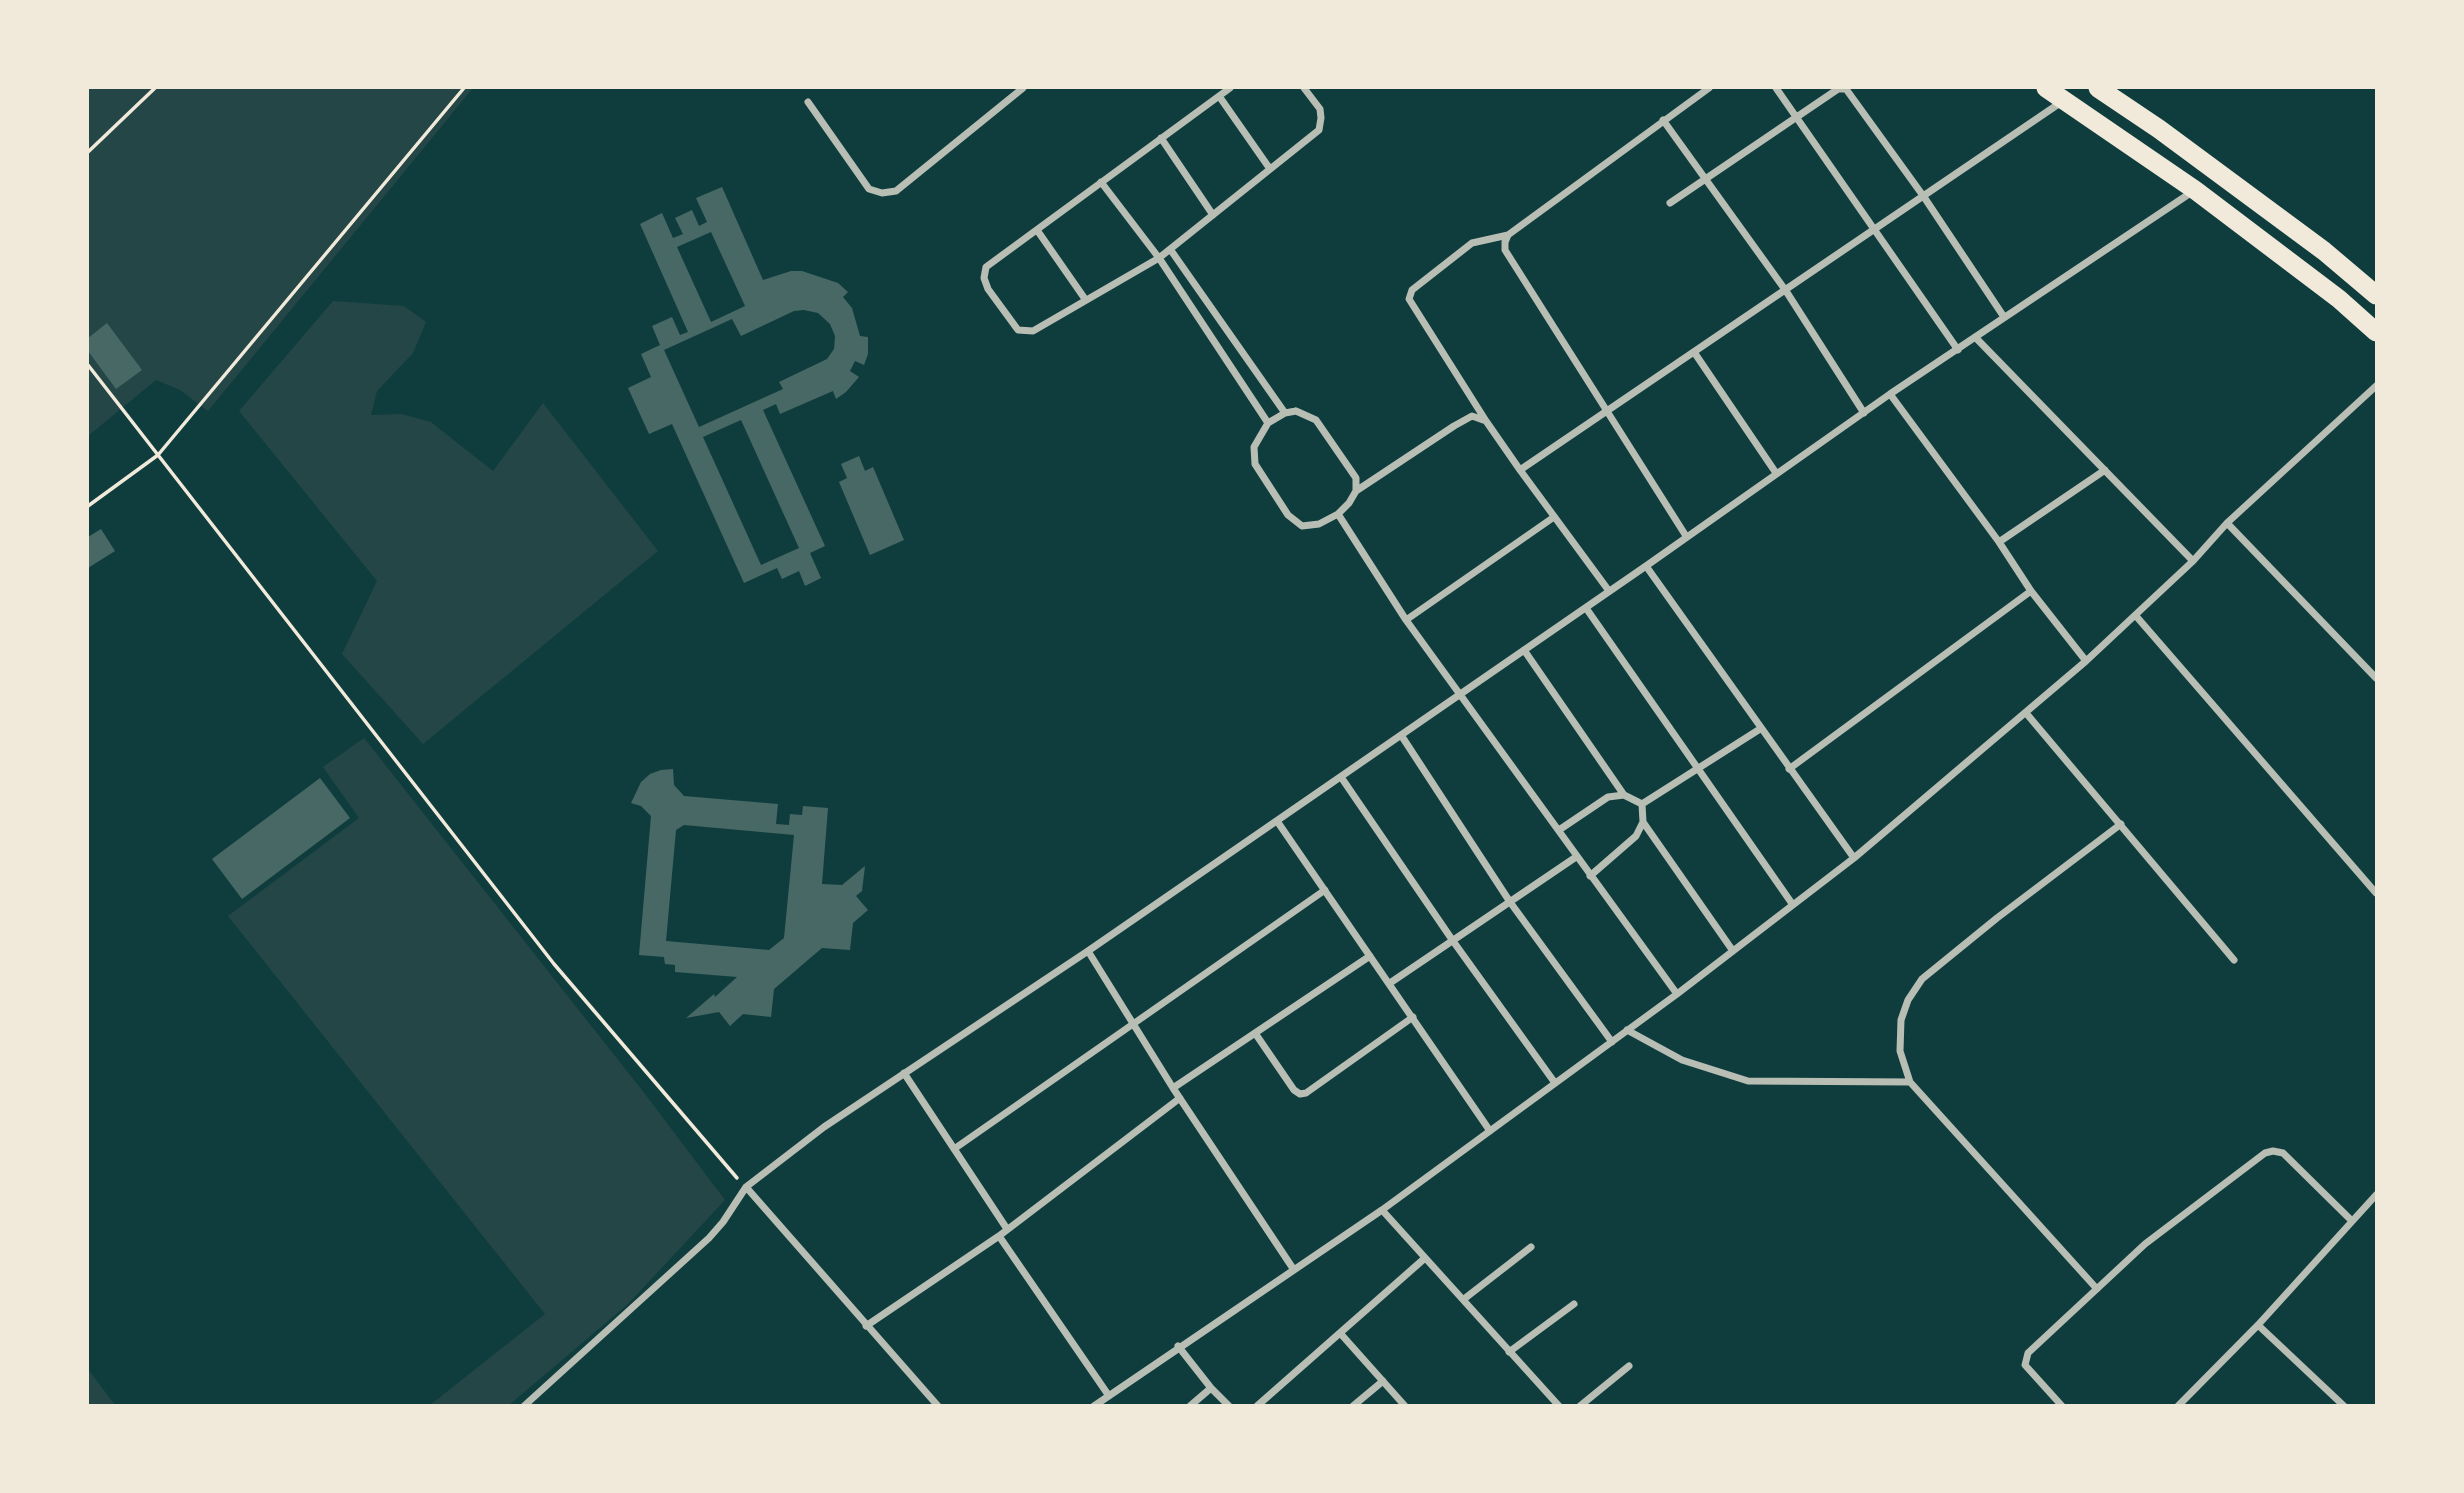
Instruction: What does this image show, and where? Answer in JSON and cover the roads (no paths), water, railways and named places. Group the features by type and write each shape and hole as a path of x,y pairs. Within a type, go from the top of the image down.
{"highway":[{"path":"2046,88 2195,190 2339,299 2376,331"},
{"path":"2098,88 2159,129 2324,251 2376,295"}],"street":[{"path":"808,102 869,189 882,194 897,191 1023,88"},
{"path":"1230,88 986,267 984,278 988,289 1018,330 1033,331 1159,258 1319,130 1320,109 1304,88"},
{"path":"1609,592 1486,421 1409,299 1412,290 1472,243 1508,234 1709,88"},
{"path":"1776,88 1958,350"},
{"path":"1670,203 1838,89 1846,89 1924,197 2004,317"},
{"path":"1219,96 1270,169"},
{"path":"1520,470 2064,101"},
{"path":"1663,120 1786,291 1864,413"},
{"path":"1161,138 1213,215"},
{"path":"1101,182 1159,258 1268,424"},
{"path":"524,1405 709,1238 746,1187 824,1127 1088,951 1401,736 1890,394 2195,190"},
{"path":"1037,230 1085,299"},
{"path":"1508,234 1504,242 1505,250 1686,536"},
{"path":"1170,249 1285,413"},
{"path":"1975,337 2193,561"},
{"path":"1694,352 1776,474"},
{"path":"1094,1405 1382,1210 1677,994 1854,858 2087,661 2193,561 2227,523 2376,386"},
{"path":"1890,394 2000,542 2031,591 2087,661"},
{"path":"1356,491 1356,478 1316,420 1296,411 1285,413 1268,424 1254,447 1255,464 1289,515 1302,526 1319,524 1338,514 1356,491 1454,426 1472,416 1486,421"},
{"path":"2000,542 2105,470"},
{"path":"1338,514 1406,620 1677,994"},
{"path":"1406,620 1554,517"},
{"path":"2227,523 2376,678"},
{"path":"1646,566 1854,858"},
{"path":"1789,769 2031,591"},
{"path":"1586,608 1793,905"},
{"path":"2136,615 2376,893"},
{"path":"1524,650 1625,795 1642,804"},
{"path":"2026,713 2234,960"},
{"path":"1642,804 1760,729"},
{"path":"1401,736 1510,902 1612,1042"},
{"path":"1341,777 1452,941 1555,1083"},
{"path":"1559,830 1608,797 1625,795"},
{"path":"1590,876 1636,836 1643,822 1642,804"},
{"path":"1277,821 1490,1131"},
{"path":"1643,822 1733,951"},
{"path":"2096,1289 1910,1082 1900,1051 1901,1020 1908,1000 1922,979 2120,824"},
{"path":"1390,983 1576,857"},
{"path":"954,1149 1325,890"},
{"path":"1088,951 1173,1088 1294,1270"},
{"path":"1173,1088 1370,956"},
{"path":"1255,1033 1294,1090 1300,1094 1306,1093 1412,1017"},
{"path":"1628,1030 1682,1059 1748,1082 1910,1082"},
{"path":"904,1073 1007,1229"},
{"path":"866,1326 999,1236 1180,1098"},
{"path":"2063,1405 2025,1365 2028,1353 2145,1244 2265,1153 2283,1153 2351,1220"},
{"path":"746,1187 938,1405"},
{"path":"2178,1405 2258,1325 2376,1195"},
{"path":"1382,1210 1464,1299 1508,1352 1559,1405"},
{"path":"999,1236 1109,1396"},
{"path":"1464,1299 1531,1247"},
{"path":"1257,1405 1425,1258"},
{"path":"1508,1352 1574,1304"},
{"path":"2258,1325 2344,1405"},
{"path":"1339,1333 1405,1405"},
{"path":"1178,1346 1211,1388 1229,1405"},
{"path":"1580,1405 1629,1366"},
{"path":"1353,1405 1383,1381"},
{"path":"1190,1405 1211,1388"}]}
